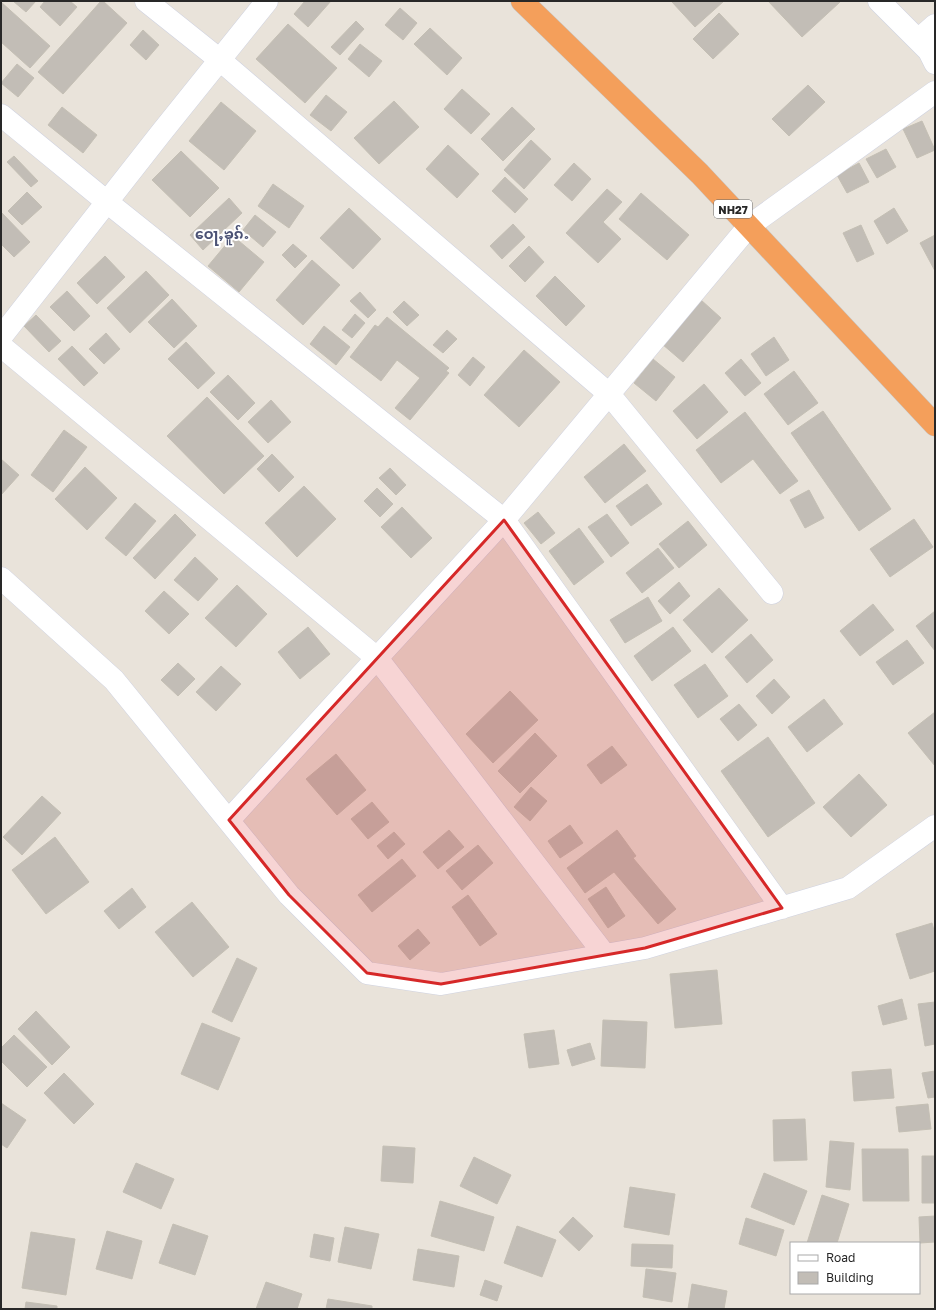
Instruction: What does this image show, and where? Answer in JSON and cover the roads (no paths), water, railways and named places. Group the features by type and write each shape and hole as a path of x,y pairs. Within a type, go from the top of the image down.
{"highway":[{"name":"NH27","path":"522,1 700,174 935,425"}],"street":[{"path":"146,1 220,60 609,394 772,593"},
{"path":"1,337 267,1"},
{"path":"879,1 929,51 935,63"},
{"path":"918,40 935,25"},
{"path":"229,820 504,520 749,226 935,92"},
{"path":"1,115 107,202 504,520 782,908"},
{"path":"1,346 377,658 605,955"},
{"path":"1,578 114,680 290,895 367,973 441,984 645,948 848,888 935,826"}],"district":[{"name":"ဝေႃႇၶူၵ်ႉ","path":"222,233"}]}
